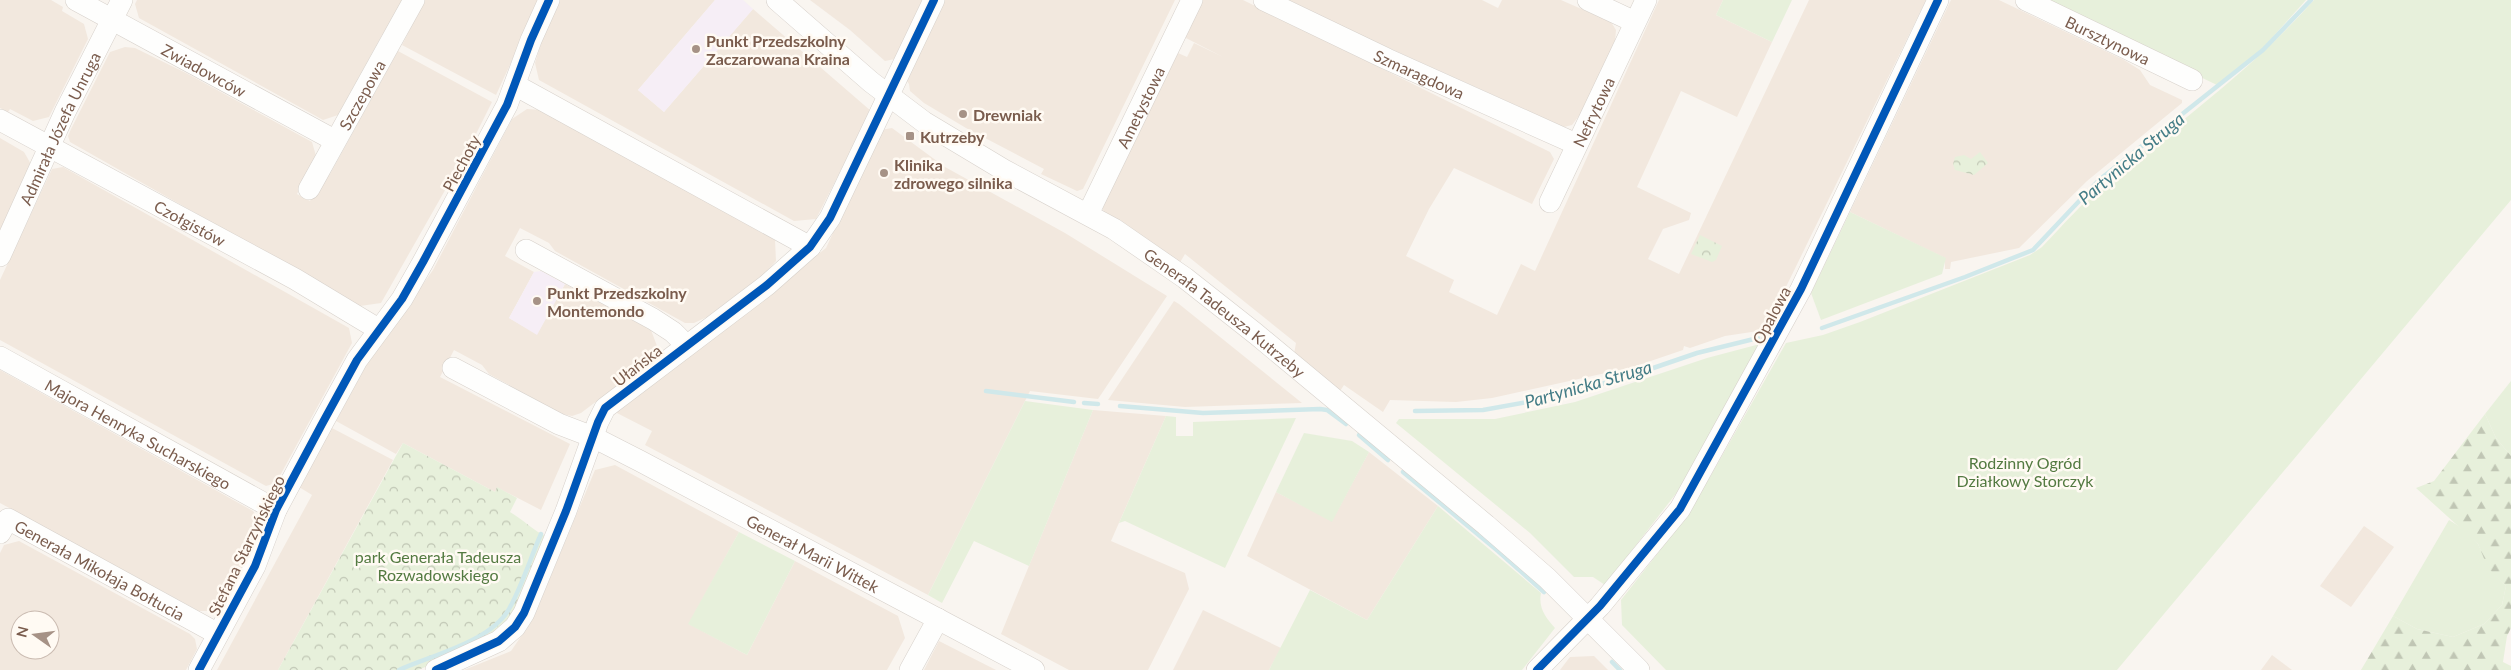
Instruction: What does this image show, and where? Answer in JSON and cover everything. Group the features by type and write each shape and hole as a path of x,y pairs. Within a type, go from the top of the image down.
{"street":[{"name":"Zwiadowców","path":"76,0 334,140"},
{"name":"Admirała Józefa Unruga","path":"0,256 111,19 122,0"},
{"name":"Szczepowa","path":"309,189 334,140 414,0"},
{"name":"Piechoty","path":"378,329 402,299 424,262 507,105 531,40 549,0"},
{"name":"Generała Tadeusza Kutrzeby","path":"777,0 888,95 924,122 977,156 1088,214 1137,244 1185,278 1256,334 1486,525 1547,578 1640,670"},
{"name":"Ułańska","path":"436,670 499,642 515,627 524,613 559,531 605,408 686,344 767,285 810,247 830,218 934,0"},
{"name":"Ametystowa","path":"1088,214 1192,0"},
{"name":"Szmaragdowa","path":"1264,0 1576,144"},
{"path":"1588,0 1635,22"},
{"name":"Nefrytowa","path":"1550,202 1646,0"},
{"name":"Opalowa","path":"1537,670 1588,619 1680,509 1801,289 1938,0"},
{"name":"Bursztynowa","path":"2026,0 2192,80"},
{"path":"515,85 810,247"},
{"name":"Czołgistów","path":"0,120 287,274 378,329"},
{"path":"526,250 653,318 686,344"},
{"name":"Stefana Starzyńskiego","path":"199,670 255,566 276,510 357,360 378,329"},
{"name":"Majora Henryka Sucharskiego","path":"0,357 276,510"},
{"name":"Generał Marii Wittek","path":"453,368 559,424 593,437 1034,670"},
{"name":"Generała Mikołaja Bołtucia","path":"4,526 218,634"},
{"path":"910,670 938,619"}],"shaded area":[{"path":"0,0 51,0 63,7 62,11 84,24 88,39 49,117 33,121 10,109 8,112 0,108"},
{"path":"137,0 405,0 387,34 382,35 338,115 323,120 139,18 135,4"},
{"path":"425,0 540,0 496,95 402,45"},
{"path":"560,0 715,0 638,90 664,112 753,9 871,111 816,219 794,221 539,80 535,63 545,30"},
{"name":"Punkt Przedszkolny Zaczarowana Kraina","path":"715,0 743,0 753,9 664,112 638,90"},
{"path":"810,0 925,0 895,59 885,61 850,30"},
{"path":"941,0 1175,0 1083,189 1077,191 1041,174 1044,169 966,128 924,103 910,91 909,84 904,77"},
{"path":"1203,0 1243,0 1550,152 1554,159 1532,204 1454,168 1429,209 1406,256 1454,280 1449,292 1497,315 1521,264 1535,271 1659,0 1723,0 1716,15 1772,42 1737,117 1681,91 1637,187 1691,213 1689,220 1663,229 1648,259 1679,274 1809,0 1926,0 1765,330 1725,336 1690,348 1684,346 1683,350 1633,367 1492,398 1456,402 1390,400 1383,412 1344,385 1340,391 1294,354 1296,343 1185,254 1179,264 1104,212 1102,207 1178,53 1187,57 1194,43 1223,57 1184,37"},
{"path":"1289,0 1482,0 1498,8 1502,0 1561,0 1611,22 1616,30 1615,41 1582,112 1572,125 1564,127 1356,33"},
{"path":"1951,0 1999,0 2124,60 2140,70 2150,85 2182,100 2182,103 2087,181 2019,248 1951,262 1950,269 1945,269 1945,258 1850,212"},
{"path":"125,47 135,48 186,73 312,142 316,156 297,194 310,201 323,177 330,174 398,51 492,102 469,148 381,303 360,306 70,142 68,136 71,129 110,52"},
{"path":"527,109 541,110 775,240 776,261 765,273 707,317 694,323 685,323 555,251 549,243 520,228 505,256 534,272 509,318 537,334 565,284 651,330 657,346 651,360 581,413 572,416 562,414 489,374 482,365 454,350 440,377 570,444 541,510 498,488 495,492 403,443 396,454 336,421 368,362 433,270 512,119"},
{"path":"892,128 945,167 1065,233 1167,296 1098,399 1030,391 928,595 645,445 652,431 615,412 826,248 881,130"},
{"path":"0,138 24,152 32,166 0,230"},
{"path":"63,167 349,328 352,343 276,483 266,486 0,340 0,280 52,169"},
{"name":"Punkt Przedszkolny Montemondo","path":"541,271 565,284 537,335 509,318 534,272"},
{"path":"1174,301 1302,403 1185,407 1108,400"},
{"path":"0,370 253,511 258,518 259,534 223,604 213,611 199,611 0,503"},
{"path":"1093,410 1166,416 1111,541 1185,573 1189,589 1148,670 1069,670 1001,634"},
{"path":"332,428 393,460 278,670 217,670 312,495 299,487"},
{"path":"1369,452 1438,506 1367,620 1247,556 1276,492 1332,521"},
{"path":"615,465 739,532 689,624 747,655 795,561 898,616 905,638 887,670 464,670 511,651 533,619 595,470"},
{"path":"2364,526 2394,547 2351,607 2320,586"},
{"path":"19,541 190,634 195,639 197,649 186,670 0,670 0,553 4,545"},
{"path":"1203,610 1281,648 1269,670 1173,670"},
{"path":"939,641 996,670 924,670"},
{"path":"2272,655 2292,670 2261,670"},
{"path":"1594,656 1608,670 1560,670 1570,657"}],"green space":[{"path":"1723,0 1792,0 1772,42 1716,15"},
{"path":"2040,0 2306,0 2262,49 2217,85"},
{"name":"Rodzinny Ogród Działkowy Storczyk","path":"2314,0 2511,0 2511,200 2117,670 1666,670 1622,625 1621,600 1658,553 1710,477 1786,343 1823,335 1860,322 2030,255 2042,247 2098,190 2240,73 2290,26"},
{"path":"1980,152 1988,163 1974,175 1955,170 1953,164 1955,157 1964,155 1971,159"},
{"path":"1850,212 1946,258 1942,274 1821,320 1811,293"},
{"path":"1700,235 1722,246 1716,260 1712,262 1691,254"},
{"path":"1760,344 1678,491 1605,585 1593,577 1574,577 1530,533 1396,423 1399,419 1495,419 1575,402 1707,358"},
{"path":"2511,381 2511,456 2496,438 2485,414"},
{"path":"1025,401 1093,410 1029,566 974,541 942,603 928,595"},
{"path":"2485,414 2496,438 2511,456 2511,628 2507,636 2503,662 2511,666 2511,670 2361,670 2393,616 2417,629 2453,637 2484,624 2502,605 2506,586 2488,568 2478,544 2416,488 2434,481"},
{"path":"1166,416 1176,417 1176,436 1193,436 1193,422 1296,418 1225,568 1125,521 1119,523"},
{"path":"1304,433 1352,441 1369,452 1332,522 1276,492"},
{"name":"park Generała Tadeusza Rozwadowskiego","path":"403,443 495,492 497,487 517,498 510,512 548,537 514,616 478,645 418,670 278,670"},
{"path":"1438,506 1541,593 1542,608 1555,628 1522,670 1269,670 1310,590 1367,620"},
{"path":"2449,520 2465,530 2478,544 2489,568 2506,586 2502,605 2484,624 2453,637 2417,629 2393,616"},
{"path":"739,532 795,561 747,655 688,624"}],"waterway":[{"name":"Partynicka Struga","path":"1822,328 1965,277 2033,250 2099,180 2263,50 2311,0"},
{"name":"Partynicka Struga","path":"1415,411 1483,410 1549,398 1627,377 1697,353 1758,338"},
{"name":"Partynicka Struga","path":"986,391 1074,402"},
{"name":"Partynicka Struga","path":"1084,403 1098,404"},
{"name":"Partynicka Struga","path":"1120,406 1203,413 1320,409 1327,410 1346,424"},
{"path":"1359,435 1388,460"},
{"path":"1403,472 1544,592"},
{"name":"Partynicka Struga","path":"399,670 475,639 500,620 514,600 541,534"},
{"path":"1612,662 1620,670"}],"cycle path":[{"path":"199,670 255,566 276,510 322,424 357,360 402,299 507,105 531,40 549,0"},
{"path":"436,670 499,641 515,627 524,613 566,511 598,422 605,408 767,285 810,247 830,218 934,0"},
{"path":"1537,670 1600,606 1680,509 1801,289 1938,0"}],"place":[{"name":"Punkt Przedszkolny Zaczarowana Kraina","path":"696,49"},
{"name":"Drewniak","path":"963,114"},
{"name":"Kutrzeby","path":"910,136"},
{"name":"Klinika zdrowego silnika","path":"884,173"},
{"name":"Punkt Przedszkolny Montemondo","path":"537,301"}]}
